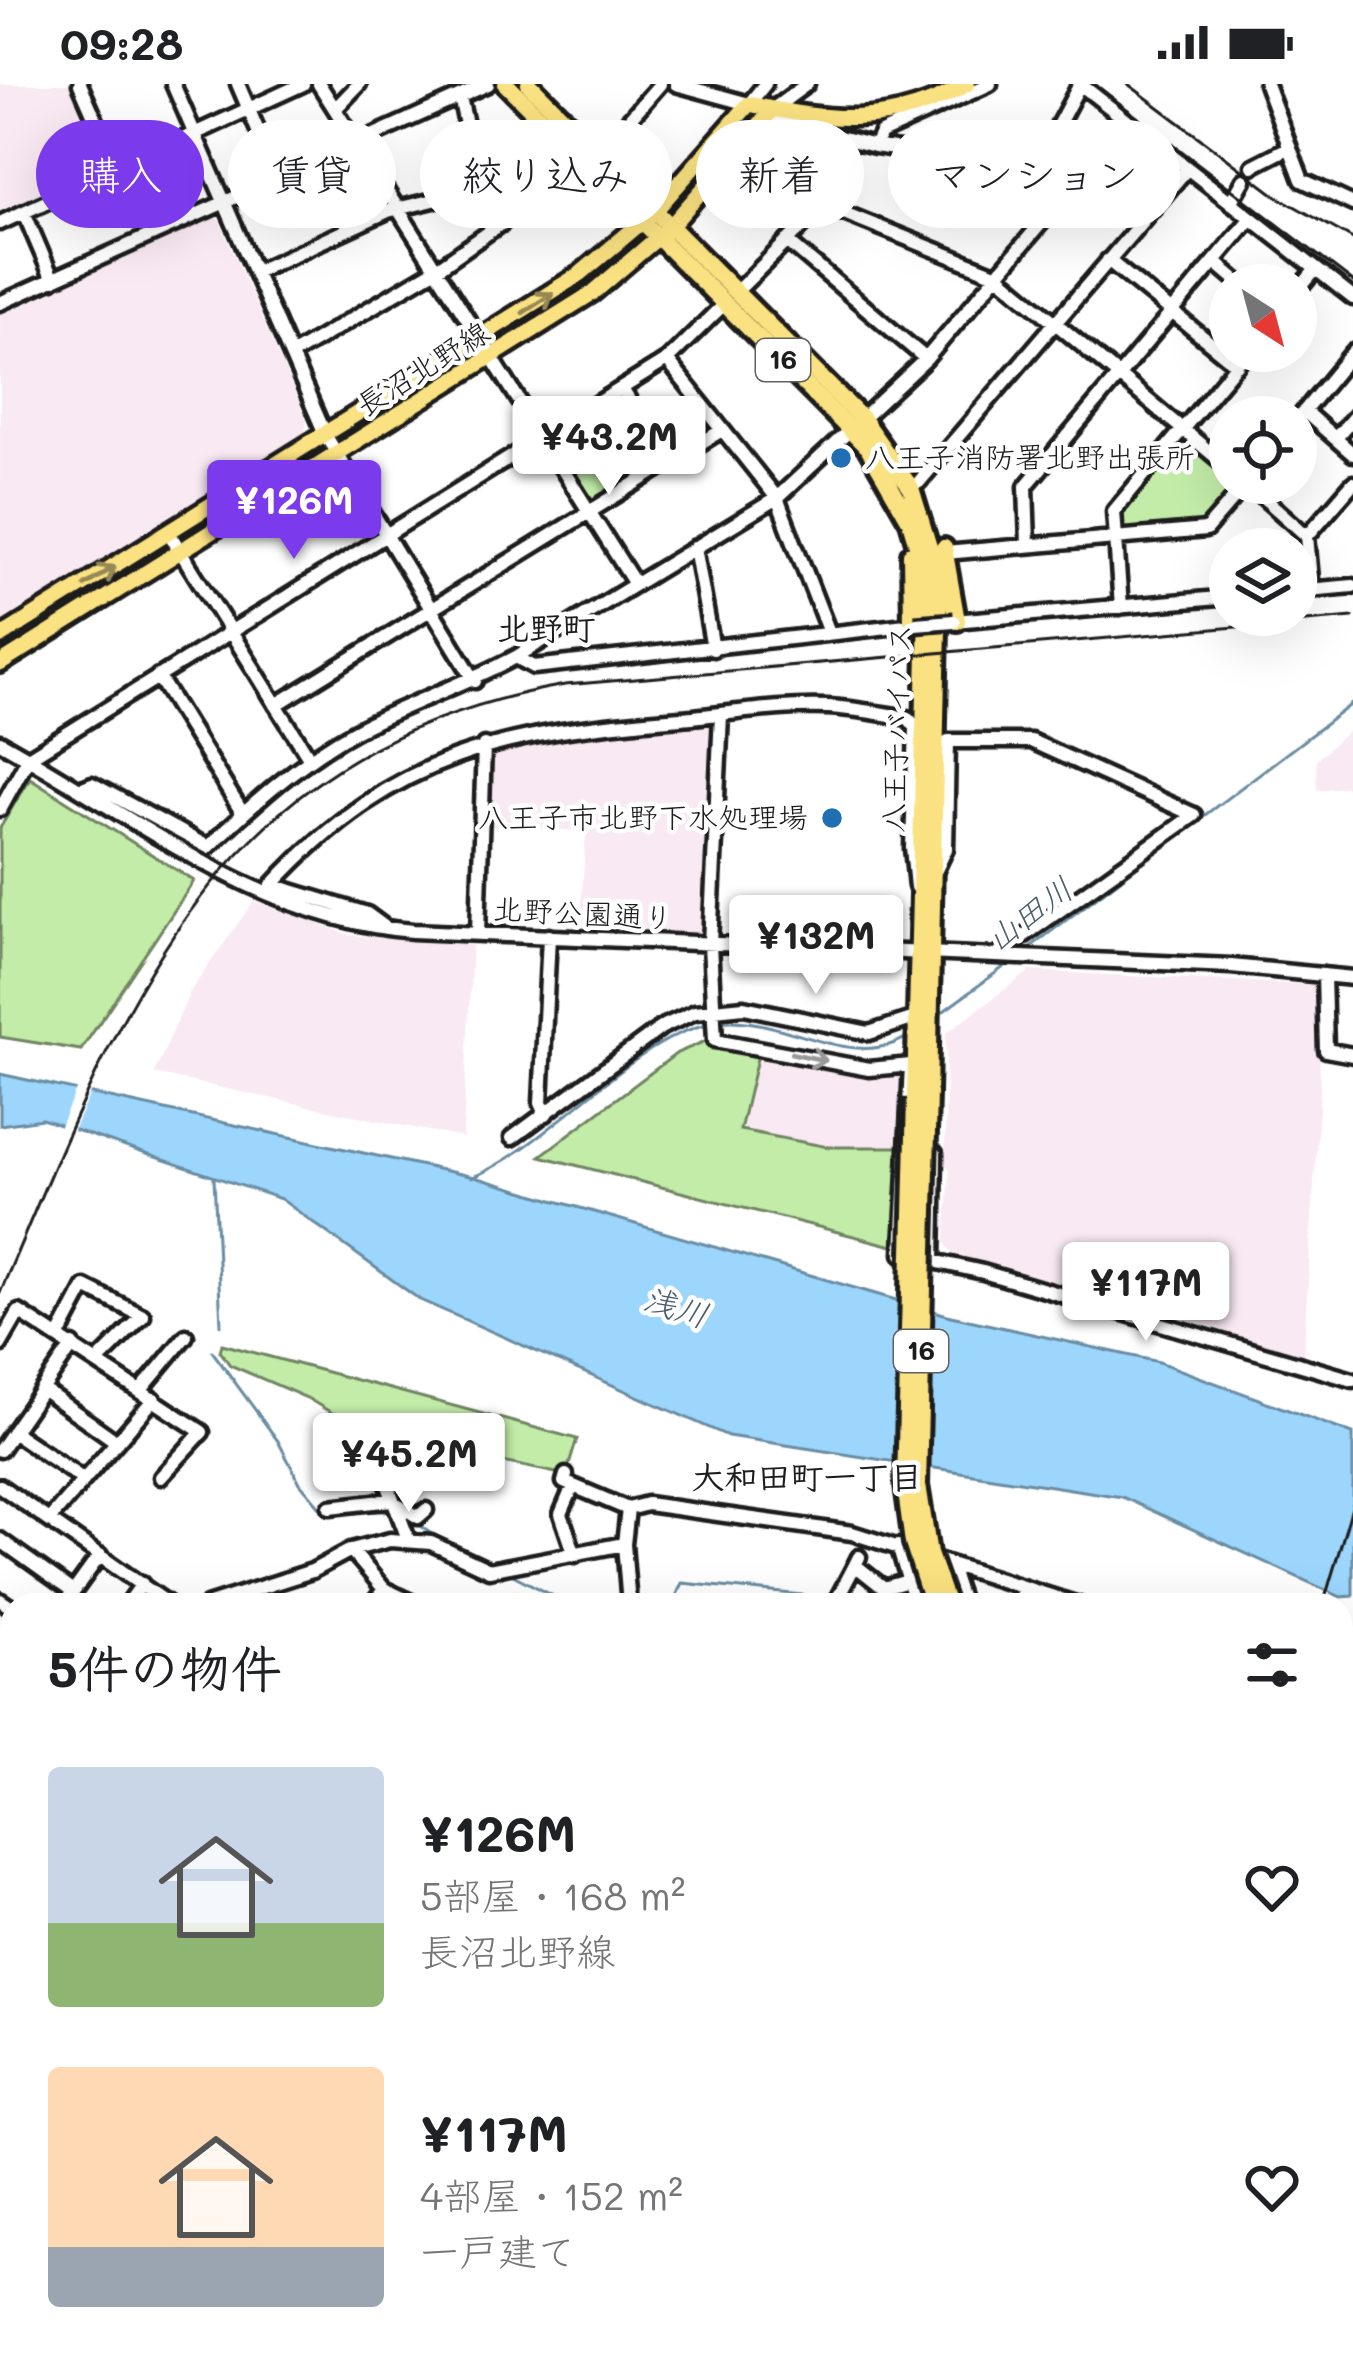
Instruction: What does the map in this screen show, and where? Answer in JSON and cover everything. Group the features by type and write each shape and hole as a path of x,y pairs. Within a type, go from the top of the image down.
{"highway":[{"name":"八王子バイパス","path":"506,84 547,120"},
{"name":"八王子バイパス","path":"529,84 559,120"},
{"name":"八王子バイパス","path":"660,228 857,424 911,488 937,562 942,610 936,870 926,953 905,1485 913,1544 929,1593"},
{"name":"八王子バイパス","path":"857,424 898,494 926,582 919,898 926,953"},
{"path":"914,624 910,550 891,500 855,446 857,424 883,434 920,482 945,553 956,621"},
{"name":"八王子バイパス","path":"923,1021 914,1056 921,1096 918,1471 927,1546 943,1593"}],"main road":[{"path":"748,104 769,114 871,120 967,84"},
{"name":"長沼北野線","path":"672,190 748,104"},
{"name":"長沼北野線","path":"0,664 494,356 629,264 664,232 769,114"},
{"name":"長沼北野線","path":"0,637 482,338 636,228"},
{"path":"613,248 623,249 629,264"}],"street":[{"path":"80,84 96,120"},
{"path":"173,84 189,120"},
{"path":"238,84 253,120"},
{"path":"204,133 303,84"},
{"path":"319,84 342,120"},
{"path":"335,109 359,84"},
{"path":"396,127 488,84"},
{"path":"627,120 660,84"},
{"path":"676,84 748,104 765,84"},
{"path":"769,114 807,84"},
{"path":"875,146 881,133 926,117 990,84"},
{"path":"1061,120 1080,84 1122,120"},
{"path":"1266,84 1302,180 1353,204"},
{"path":"460,97 465,120"},
{"path":"769,114 787,120"},
{"path":"864,143 888,148"},
{"path":"1252,166 1288,148"},
{"path":"204,155 326,436 475,681"},
{"path":"1180,165 1309,264"},
{"path":"920,482 1186,170"},
{"path":"1231,203 1244,180"},
{"path":"396,202 634,584"},
{"path":"255,272 420,203"},
{"path":"0,303 226,205"},
{"path":"0,223 36,206"},
{"path":"23,212 53,280"},
{"path":"1028,544 1026,486 1250,219"},
{"path":"864,221 998,275 1209,452"},
{"path":"291,356 496,228"},
{"path":"0,809 28,758 667,360 800,228"},
{"path":"80,788 92,784 203,847 310,759 395,712 475,681 777,497 926,359 1036,228"},
{"path":"787,241 926,359"},
{"path":"1108,260 1209,341"},
{"path":"1317,270 1353,298"},
{"path":"1317,396 1353,352"},
{"path":"667,360 777,497 828,630"},
{"path":"1121,607 1114,511 1231,372"},
{"path":"622,389 668,463"},
{"path":"1336,437 1353,418"},
{"path":"1317,426 1353,454"},
{"path":"276,705 722,430"},
{"path":"945,553 1206,530 1247,483 1298,528"},
{"path":"1314,528 1353,483"},
{"path":"169,533 310,759"},
{"path":"695,547 713,649"},
{"path":"1317,590 1353,586"},
{"path":"516,656 534,668 713,649 828,630 1209,598"},
{"path":"158,676 243,814"},
{"path":"387,929 367,914 272,885 320,833 404,778 484,745 573,727 826,707 908,718 916,727 912,860 919,898"},
{"path":"721,715 710,944 714,1034 720,1043 869,1070 914,1056 902,1254 1353,1380"},
{"path":"936,870 946,840 948,741 1030,741 1194,815 1001,956"},
{"name":"北野公園通り","path":"0,742 266,895 329,918 387,929 1034,957 1353,978"},
{"path":"478,933 484,745"},
{"path":"546,1114 541,1103 549,935"},
{"path":"1324,975 1326,1050 1353,1055"},
{"path":"512,1138 662,1027 712,1012 762,1009 869,1033 923,1021 936,1053 933,1260"},
{"path":"59,1336 85,1287 143,1316 98,1360"},
{"path":"0,1345 19,1312 202,1432 161,1478"},
{"path":"141,1390 186,1336"},
{"path":"0,1450 73,1345"},
{"path":"42,1389 117,1442"},
{"path":"49,1520 154,1399"},
{"path":"13,1432 84,1480"},
{"path":"369,1436 408,1539"},
{"path":"575,1555 561,1514 570,1480 628,1509 647,1504 852,1533 1041,1593"},
{"path":"0,1486 154,1593"},
{"path":"330,1507 391,1500 418,1517 425,1510"},
{"path":"628,1509 624,1544 628,1593"},
{"path":"242,1593 312,1570 351,1550 408,1539 489,1570 624,1544"},
{"path":"0,1540 73,1592 100,1555"},
{"path":"898,1546 912,1593"},
{"path":"351,1550 392,1593"},
{"path":"840,1593 857,1561 884,1588 908,1581"},
{"path":"949,1564 959,1593"},
{"path":"136,1593 142,1584"},
{"path":"1022,1593 1025,1588"},
{"path":"381,1593 384,1589"}],"shaded area":[{"path":"0,84 76,84 92,120 36,120 36,202 0,218"},
{"path":"219,220 307,421 303,440 0,627 0,310 188,228 204,228 204,221"},
{"path":"716,720 704,935 580,927 586,831 486,826 489,753 498,746 576,731"},
{"path":"1353,727 1353,786 1317,790 1316,760"},
{"path":"254,901 350,935 472,945 463,1138 154,1074 190,992"},
{"path":"1030,971 1311,985 1319,990 1320,1090 1303,1358 1159,1309 955,1256 945,1243 950,1170 945,1164 946,1033"},
{"path":"759,1050 874,1075 897,1072 902,1077 899,1147 828,1147 739,1130"}],"green space":[{"path":"621,395 661,462 591,502 553,443 555,434"},
{"path":"1181,437 1209,459 1209,504 1224,504 1206,526 1123,534 1117,528 1123,500"},
{"path":"30,778 194,881 81,1050 0,1037 0,828"},
{"path":"710,1039 712,1049 759,1050 740,1130 828,1147 899,1147 893,1246 540,1156 677,1053"},
{"path":"222,1344 577,1439 566,1475 369,1435 307,1398 230,1365 220,1351"}],"water":[{"name":"浅川","path":"0,1074 474,1177 951,1316 1159,1362 1353,1434 1353,1593 1332,1593 1122,1497 728,1436 420,1300 281,1199 42,1119 0,1125"}],"pier":[{"path":"78,1085 92,1089 71,1135 58,1131"}],"waterway":[{"name":"山田川","path":"1024,952 1353,703"},
{"name":"山田川","path":"937,1016 1012,961"},
{"name":"山田川","path":"717,1022 766,1025 864,1048 888,1046 910,1035"},
{"name":"山田川","path":"471,1178 532,1142 648,1051 707,1024"},
{"path":"214,1178 221,1325"},
{"path":"212,1351 325,1513 388,1511"},
{"path":"411,1520 448,1545"},
{"path":"509,1573 548,1593"},
{"path":"677,1593 682,1583 783,1593"}],"railway":[{"path":"1094,84 1353,282"},
{"path":"1128,84 1278,197 1353,239"},
{"path":"0,1293 91,1084 140,989 197,903 264,827 345,765 444,717 565,685 1353,617"},
{"path":"1327,1593 1353,1504"}],"place":[{"name":"八王子消防署北野出張所","path":"841,458"},
{"name":"八王子市北野下水処理場","path":"832,818"}],"district":[{"name":"北野町","path":"546,628"},
{"name":"大和田町一丁目","path":"807,1477"}]}
